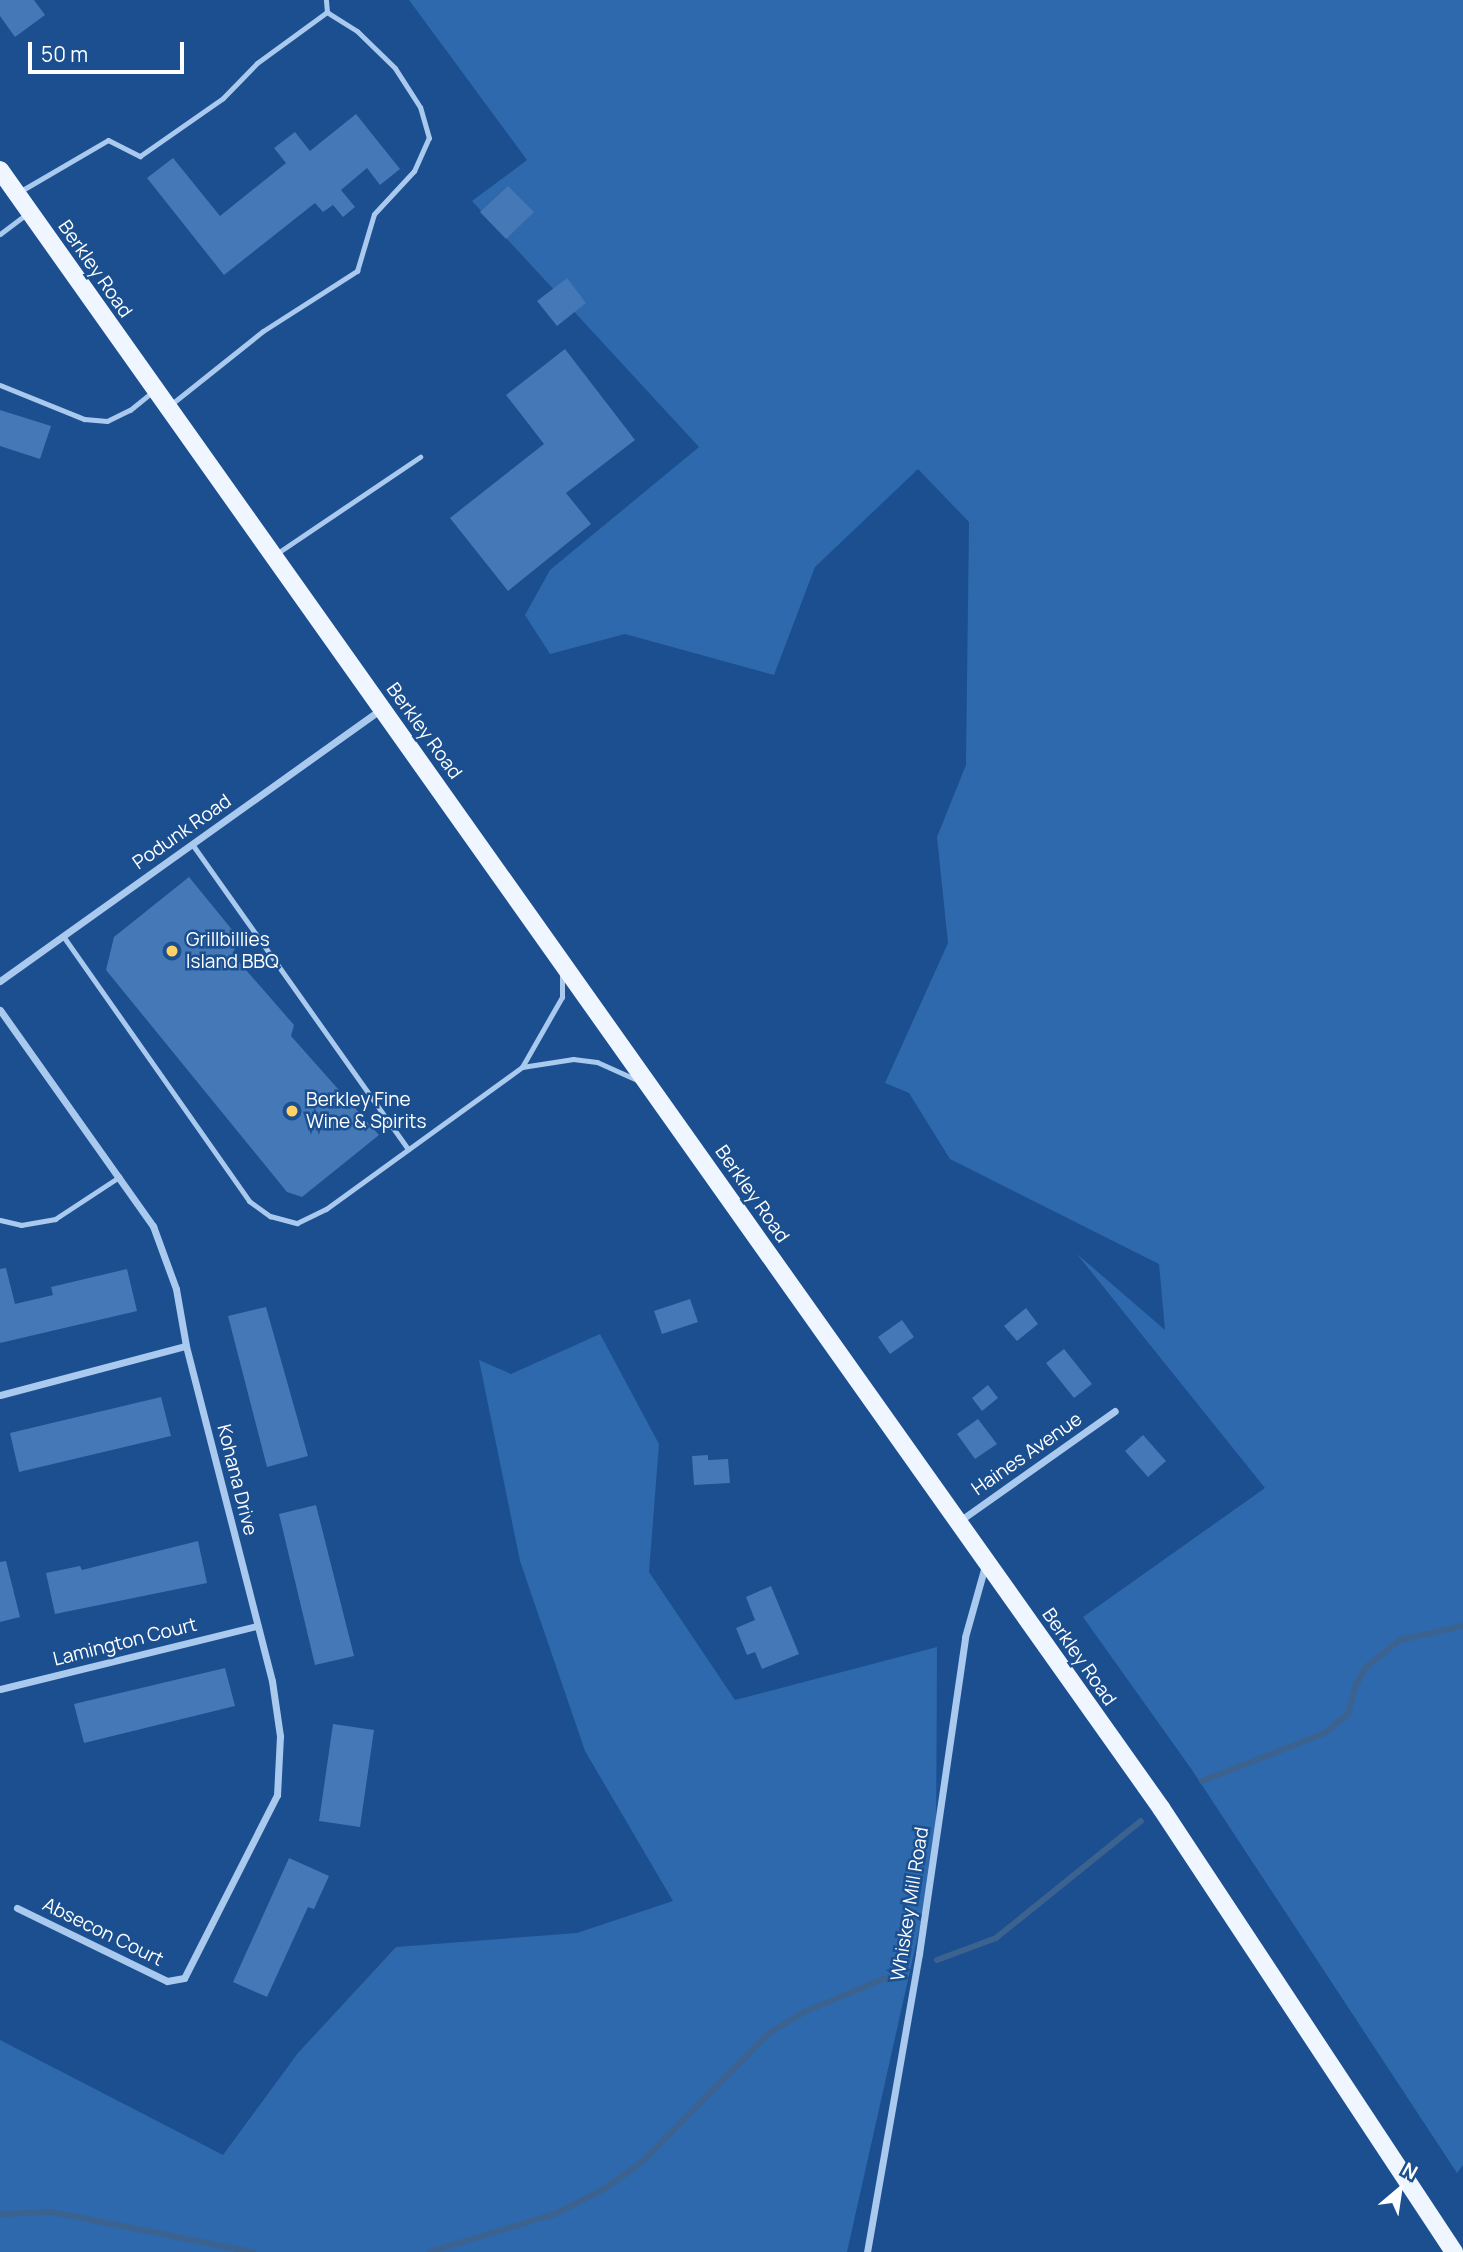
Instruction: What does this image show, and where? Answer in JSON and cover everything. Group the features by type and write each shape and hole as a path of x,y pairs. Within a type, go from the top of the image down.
{"main road":[{"name":"Berkley Road","path":"0,170 1161,1808 1454,2252"}],"street":[{"name":"Podunk Road","path":"0,981 382,709"},
{"name":"Kohana Drive","path":"0,1010 153,1226 176,1289 186,1346 257,1626 281,1736 277,1795 184,1978 177,1982"},
{"path":"0,1395 186,1346"},
{"name":"Haines Avenue","path":"958,1523 1115,1411"},
{"name":"Whiskey Mill Road","path":"867,2252 919,1954 965,1637 986,1562"},
{"name":"Lamington Court","path":"0,1689 257,1626"},
{"name":"Absecon Court","path":"16,1908 177,1982"}],"lane":[{"path":"326,0 327,12"},
{"path":"17,193 108,139 140,156 223,98 257,63 327,12"},
{"path":"167,408 262,331 357,271 374,214 414,171 429,138 420,107 396,68 356,31 327,12"},
{"path":"0,234 30,212"},
{"path":"0,385 59,411 107,421 131,410 155,390"},
{"path":"273,556 420,457"},
{"path":"192,844 408,1149"},
{"path":"63,936 248,1201 270,1216 297,1223 326,1209 522,1067 562,998 562,961"},
{"path":"522,1067 573,1059 597,1062 650,1086"},
{"path":"0,1220 21,1225 54,1219 119,1177"}],"shaded area":[{"path":"409,0 1463,0 1463,2165 1457,2173 1192,1770 1083,1617 1265,1488 1077,1254 1165,1330 1159,1264 950,1159 909,1093 885,1083 948,943 937,837 966,765 969,522 918,469 815,567 774,675 625,634 550,654 525,615 550,570 699,447 472,201 527,160"},
{"path":"600,1334 659,1444 649,1572 735,1700 937,1647 936,1855 847,2252 0,2252 0,2040 223,2155 298,2053 396,1947 577,1933 673,1901 585,1751 520,1561 479,1360 511,1374"}],"building":[{"path":"0,0 34,0 45,15 15,37 0,16"},
{"path":"356,114 400,169 380,185 367,168 341,190 355,207 343,217 333,205 323,212 315,203 224,275 147,178 173,158 220,216 286,163 274,148 295,132 310,151"},
{"path":"508,186 534,212 506,239 480,212"},
{"path":"567,278 586,303 557,326 537,301"},
{"path":"565,349 635,440 566,493 591,524 508,591 450,518 544,444 506,395"},
{"path":"0,410 51,426 40,459 0,446"},
{"path":"189,877 238,937 233,955 294,1025 291,1036 379,1135 302,1197 287,1192 106,970 114,937"},
{"path":"6,1268 15,1304 53,1295 51,1287 127,1269 137,1311 0,1343 0,1269"},
{"path":"690,1299 698,1322 662,1334 654,1311"},
{"path":"266,1307 308,1456 267,1467 228,1316"},
{"path":"1026,1308 1038,1324 1017,1341 1004,1326"},
{"path":"902,1320 914,1337 890,1354 878,1337"},
{"path":"1064,1349 1092,1384 1074,1398 1046,1363"},
{"path":"988,1385 998,1398 982,1411 972,1398"},
{"path":"161,1397 171,1436 19,1472 10,1433"},
{"path":"978,1419 997,1444 975,1459 957,1434"},
{"path":"1143,1435 1166,1461 1148,1477 1125,1451"},
{"path":"708,1455 708,1460 728,1459 730,1483 694,1485 692,1456"},
{"path":"316,1505 354,1656 315,1665 279,1514"},
{"path":"198,1541 207,1583 55,1614 46,1573 80,1566 82,1570"},
{"path":"6,1561 20,1617 0,1622 0,1562"},
{"path":"771,1586 799,1654 762,1669 755,1652 747,1655 736,1628 755,1620 746,1597"},
{"path":"225,1668 235,1706 84,1743 74,1704"},
{"path":"333,1724 374,1730 360,1827 319,1821"},
{"path":"289,1858 329,1876 314,1909 308,1907 267,1997 233,1982"}],"waterway":[{"path":"1202,1781 1325,1733 1348,1714 1355,1687 1366,1667 1400,1640 1463,1626"},
{"path":"937,1960 996,1938 1141,1821"},
{"path":"429,2252 555,2214 604,2189 642,2162 769,2033 806,2011 886,1978"},
{"path":"0,2214 52,2212 253,2252"}],"place":[{"name":"Grillbillies Island BBQ","path":"172,951"},
{"name":"Berkley Fine Wine & Spirits","path":"292,1111"}]}
